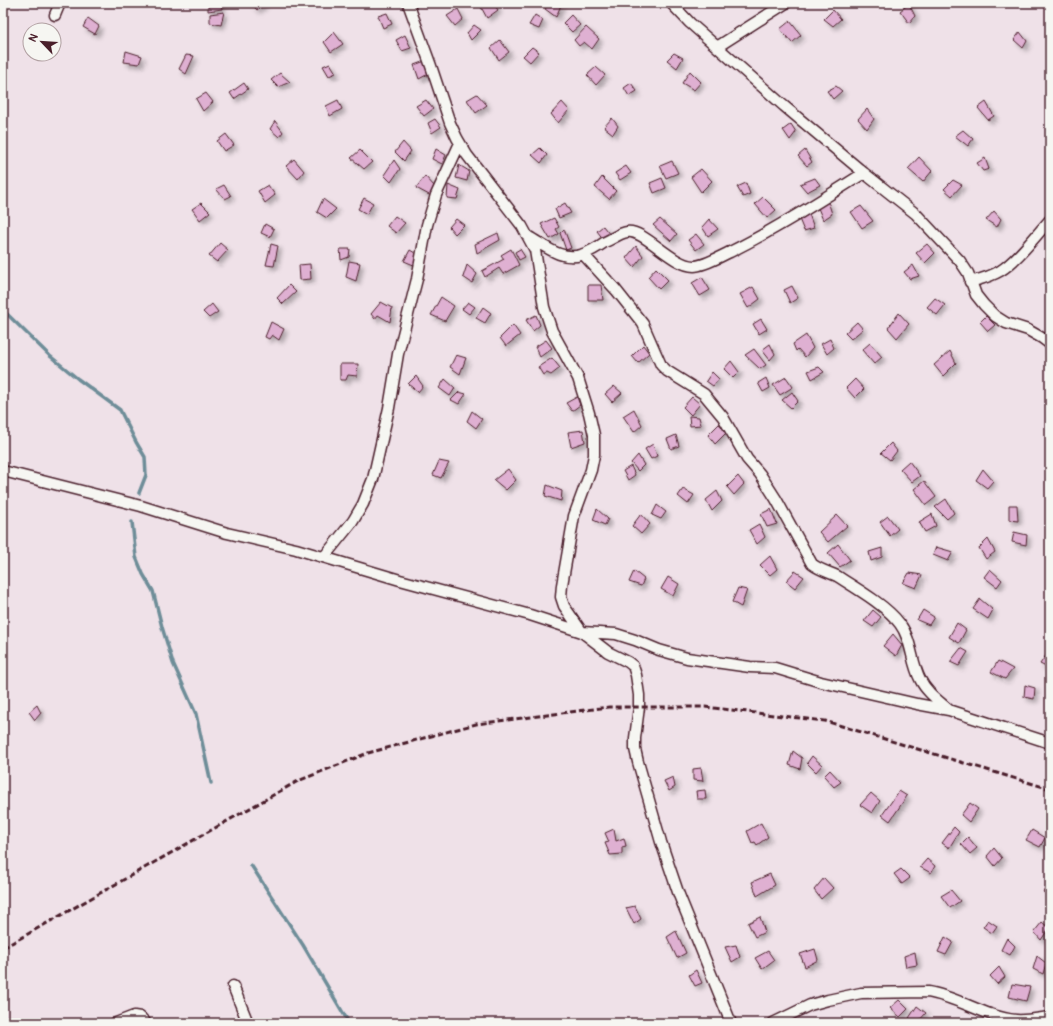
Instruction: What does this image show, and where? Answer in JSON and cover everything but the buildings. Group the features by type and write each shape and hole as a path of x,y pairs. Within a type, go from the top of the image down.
{"street":[{"path":"55,15 60,3"},
{"path":"408,3 450,123 460,143 467,155 522,226 535,250 544,307 552,331 578,378 594,435 594,455 591,470 574,516 561,597 564,606 582,632 608,652 633,666 636,675 640,707 635,738 635,749 638,762 661,842 679,895 731,1023"},
{"path":"671,3 690,23 784,106 916,214 960,261 968,273 976,295 995,316 1006,323 1028,330 1050,344"},
{"path":"717,46 786,3"},
{"path":"324,557 353,521 363,504 373,479 389,408 398,354 417,279 427,225 436,195 460,143"},
{"path":"528,237 554,252 573,257 627,232 637,233 668,255 685,264 694,266 703,264 743,245 787,221 864,173"},
{"path":"970,282 987,278 1001,270 1016,257 1050,220"},
{"path":"582,254 616,290 642,324 660,365 704,394 723,417 736,443 760,474 776,499 812,564 862,593 890,613 901,625 906,634 914,664 925,688 949,710"},
{"path":"3,471 141,506 227,533 296,549 400,580 530,615 582,632 616,634 659,650 687,658 750,667 775,668 821,682 949,710 1050,743"},
{"path":"233,986 248,1023"},
{"path":"773,1023 810,1005 861,993 928,992 938,994 976,1009 1019,1021 1050,1017"},
{"path":"116,1023 134,1016 140,1017 146,1023"}],"waterway":[{"path":"3,310 50,356 120,410 145,457 146,475 139,493"},
{"path":"132,522 136,557 143,574 153,591 173,663 196,714 211,783"},
{"path":"251,865 303,945 349,1023"}],"railway":[{"path":"3,948 298,781 368,753 476,724 609,707 705,707 825,721 1050,789"}]}
